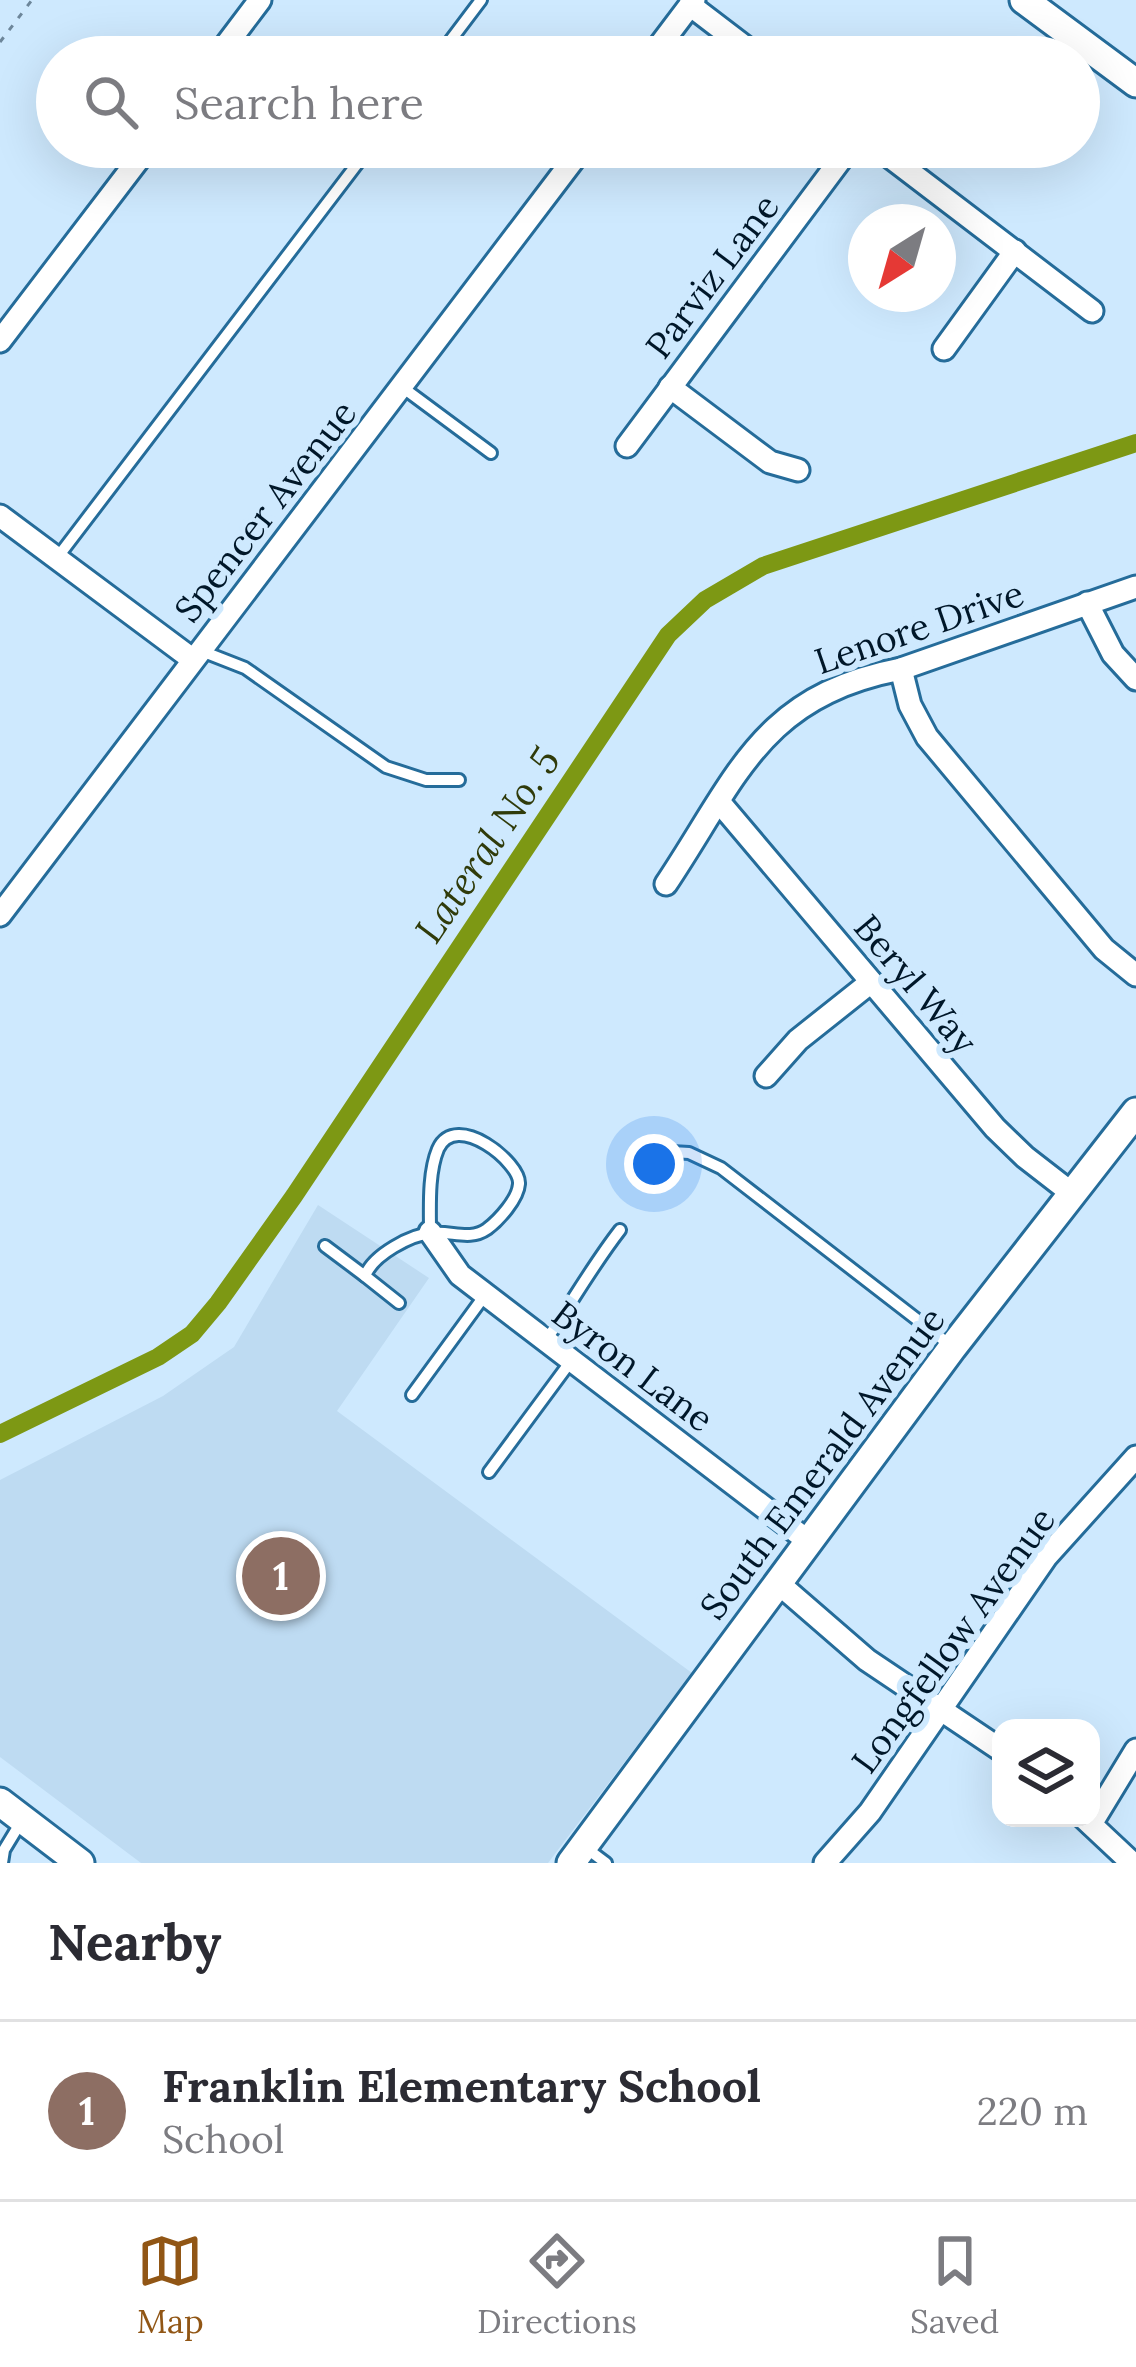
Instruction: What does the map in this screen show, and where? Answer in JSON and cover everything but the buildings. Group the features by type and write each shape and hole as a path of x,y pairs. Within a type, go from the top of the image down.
{"street":[{"path":"233,36 260,0"},
{"path":"667,36 692,3 732,36"},
{"path":"1040,5 1078,36"},
{"path":"1100,54 1136,83"},
{"path":"0,341 132,168"},
{"name":"Spencer Avenue","path":"0,915 567,168"},
{"name":"Parviz Lane","path":"627,446 834,168"},
{"path":"905,168 1092,311"},
{"path":"944,349 1015,251"},
{"path":"670,387 770,462 798,470"},
{"path":"0,516 196,655"},
{"name":"Lenore Drive","path":"667,884 759,742 806,701 868,675 902,669 1136,586"},
{"path":"1087,603 1113,654 1136,680"},
{"path":"902,669 910,705 940,754 1104,949 1136,975"},
{"name":"Beryl Way","path":"720,803 995,1129 1074,1195"},
{"path":"766,1076 798,1040 871,982"},
{"name":"South Emerald Avenue","path":"587,1857 777,1582 1136,1112"},
{"name":"Byron Lane","path":"430,1232 460,1275 808,1541"},
{"name":"Longfellow Avenue","path":"825,1863 870,1812 1046,1557 1136,1457"},
{"path":"777,1582 867,1660 992,1744"},
{"path":"1100,1803 1136,1750"},
{"path":"9,1814 80,1863"},
{"path":"1094,1827 1132,1863"}],"lane":[{"path":"454,36 482,0"},
{"path":"57,558 354,168"},
{"path":"402,387 491,453"},
{"path":"196,655 245,668 386,767 426,780 459,780"},
{"path":"365,1276 377,1256 430,1232 465,1235 492,1225 517,1192 516,1169 468,1134 446,1138 433,1172 430,1232"},
{"path":"672,1152 689,1153 721,1168 952,1348"},
{"path":"545,1342 586,1273 620,1230"},
{"path":"325,1246 398,1303"},
{"path":"412,1395 485,1295"},
{"path":"489,1472 572,1361"},
{"path":"2,1863 9,1814"}],"path":[{"path":"0,42 32,0"}],"shaded area":[{"path":"318,1205 429,1278 337,1411 692,1673 548,1863 141,1863 0,1757 0,1480 163,1396 234,1347"}],"waterway":[{"name":"Lateral No. 5","path":"0,1434 158,1357 192,1334 294,1196 668,635 705,600 763,566 1136,443"}],"place":[{"name":"Franklin Elementary School","path":"281,1576"}]}
